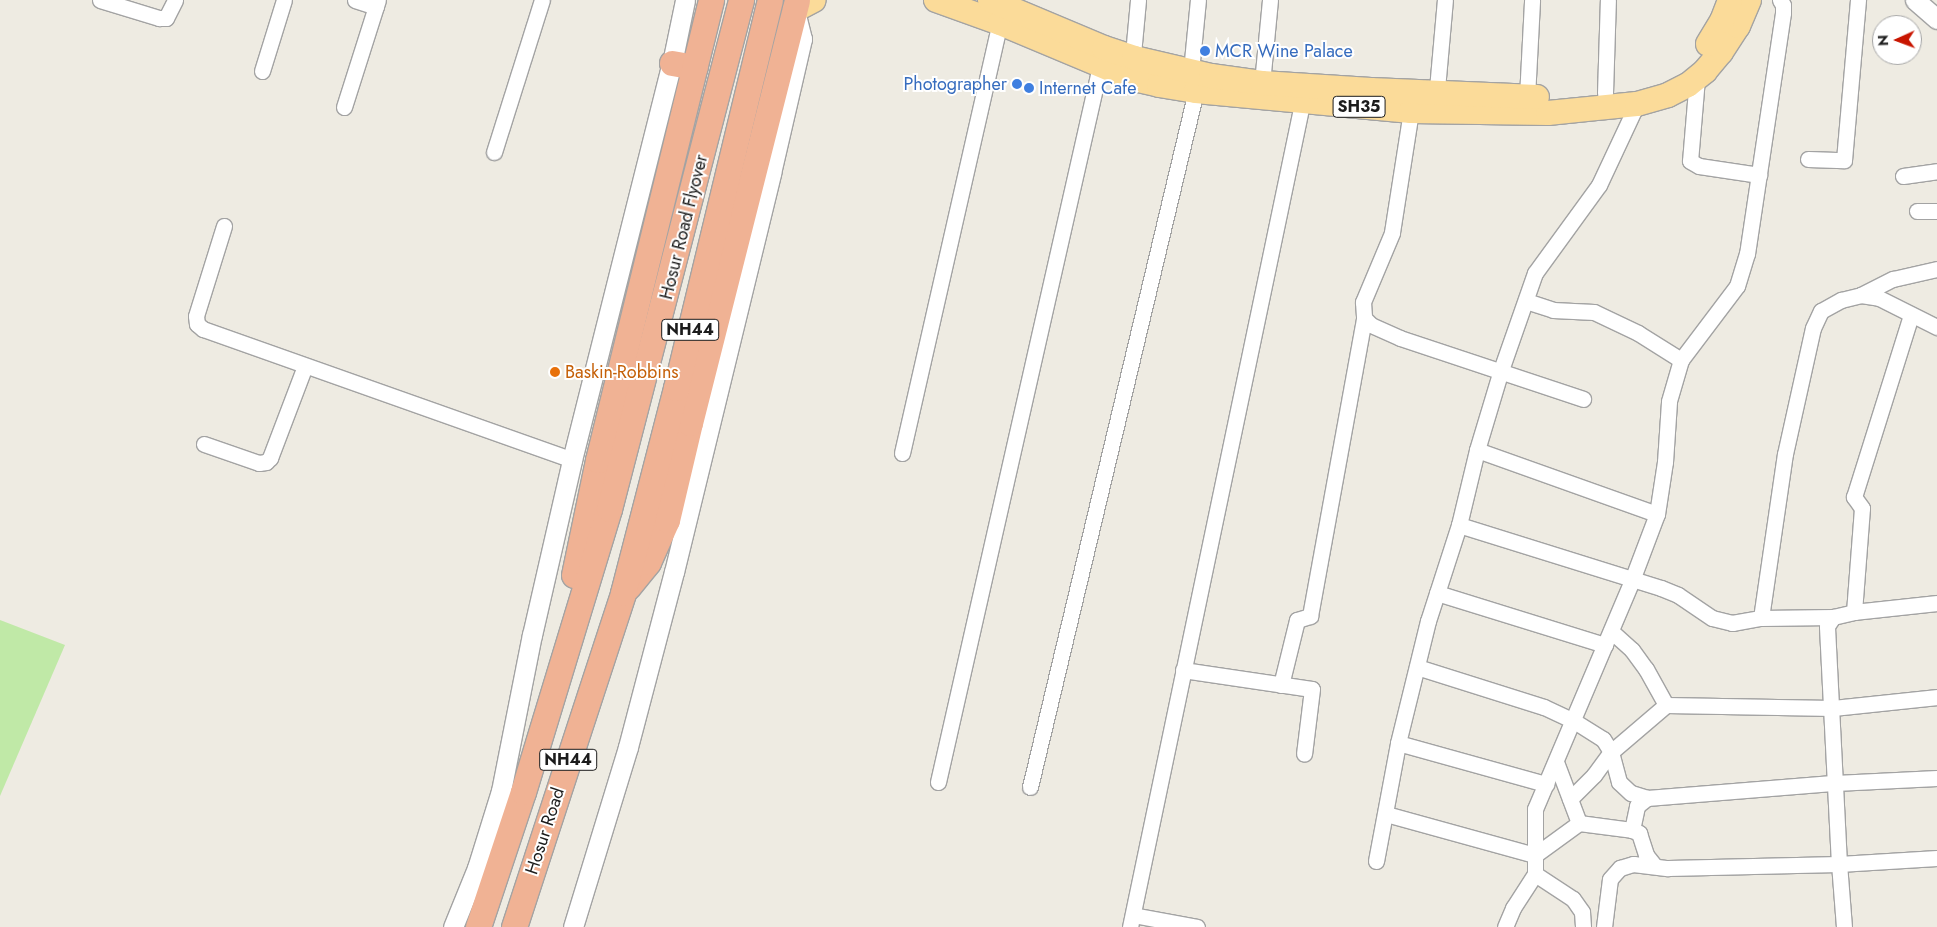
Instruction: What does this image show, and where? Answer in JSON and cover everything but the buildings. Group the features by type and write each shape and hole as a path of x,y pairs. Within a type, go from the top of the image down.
{"highway":[{"path":"583,597 573,580 586,517 683,65 711,0"},
{"name":"Hosur Road Flyover","path":"583,597 642,388 741,0"},
{"name":"Hosur Road Flyover","path":"623,593 771,0"},
{"path":"623,593 648,562 667,520 690,423 802,3"},
{"name":"Hosur Road","path":"514,927 623,593"},
{"name":"Hosur Road","path":"478,927 523,792 583,597"}],"main road":[{"name":"SH35","path":"936,0 1132,67 1194,81 1304,94 1411,111 1436,102 1527,97 1568,97 1644,87 1678,72 1709,42 1722,20 1730,0"},
{"name":"SH35","path":"990,0 1102,56"},
{"name":"SH35","path":"1194,81 1262,82 1304,94 1436,102 1548,113 1638,104 1668,95 1697,78 1721,52 1738,26 1750,0"}],"street":[{"path":"100,0 159,18 166,18 175,0"},
{"path":"262,70 284,0"},
{"path":"344,107 377,3 356,0"},
{"path":"494,152 542,0"},
{"path":"453,927 477,868 501,791 532,636 572,460 683,65 685,0"},
{"path":"572,927 628,747 771,173 802,39 802,3 771,0"},
{"path":"1132,67 1138,0"},
{"path":"1030,787 1194,81 1198,0"},
{"path":"1262,82 1270,0"},
{"path":"1436,102 1445,0"},
{"path":"1527,97 1532,0"},
{"path":"1605,93 1608,0"},
{"path":"1506,927 1513,908 1536,874 1535,808 1574,721 1657,514 1669,401 1680,360 1737,286 1747,254 1783,13 1783,5 1780,0"},
{"path":"1808,159 1844,160 1858,0"},
{"path":"1915,0 1937,19"},
{"path":"902,453 1000,23"},
{"path":"938,782 1102,56"},
{"path":"1697,78 1690,161 1699,166 1759,175"},
{"path":"1197,927 1132,921 1304,94"},
{"path":"1376,861 1398,742 1417,667 1437,593 1459,525 1476,450 1501,370 1536,273 1599,185 1638,104"},
{"path":"1281,685 1296,620 1310,616 1364,318 1363,302 1392,232 1411,111"},
{"path":"1903,176 1937,171"},
{"path":"1917,211 1937,211"},
{"path":"224,226 196,316 197,324 203,329 572,460"},
{"path":"1761,618 1785,454 1814,328 1822,310 1841,300 1861,295 1893,279 1937,269"},
{"path":"1861,295 1879,298 1937,327"},
{"path":"1526,301 1553,310 1594,312 1638,333 1680,360"},
{"path":"1854,612 1862,508 1854,497 1911,314"},
{"path":"1364,318 1371,326 1400,338 1501,370 1583,399"},
{"path":"204,444 259,463 266,462 270,458 305,366"},
{"path":"1476,450 1657,514"},
{"path":"1459,525 1678,595 1712,618 1732,623 1761,618 1833,617 1854,612 1937,603"},
{"path":"1437,593 1608,638 1632,650 1666,705"},
{"path":"1833,617 1827,626 1844,927"},
{"path":"1417,667 1544,707 1574,721 1603,739 1611,752 1619,782 1631,793 1647,798 1835,783 1937,778"},
{"path":"1183,670 1312,689 1304,754"},
{"path":"1570,799 1594,775 1611,752 1666,705 1833,708 1937,697"},
{"path":"1398,742 1546,784"},
{"path":"1556,762 1579,823"},
{"path":"1632,830 1638,806 1647,798"},
{"path":"1386,814 1535,855"},
{"path":"1535,855 1579,823 1632,830 1639,834 1646,855 1656,866"},
{"path":"1604,927 1610,879 1620,868 1632,864 1668,868 1839,864 1937,858"},
{"path":"1536,874 1573,899 1582,912 1583,927"}],"green space":[{"path":"0,620 65,645 0,796"}],"place":[{"name":"MCR Wine Palace","path":"1205,51"},
{"name":"Photographer","path":"1017,84"},
{"name":"Internet Cafe","path":"1029,88"},
{"name":"Baskin-Robbins","path":"555,372"}]}
